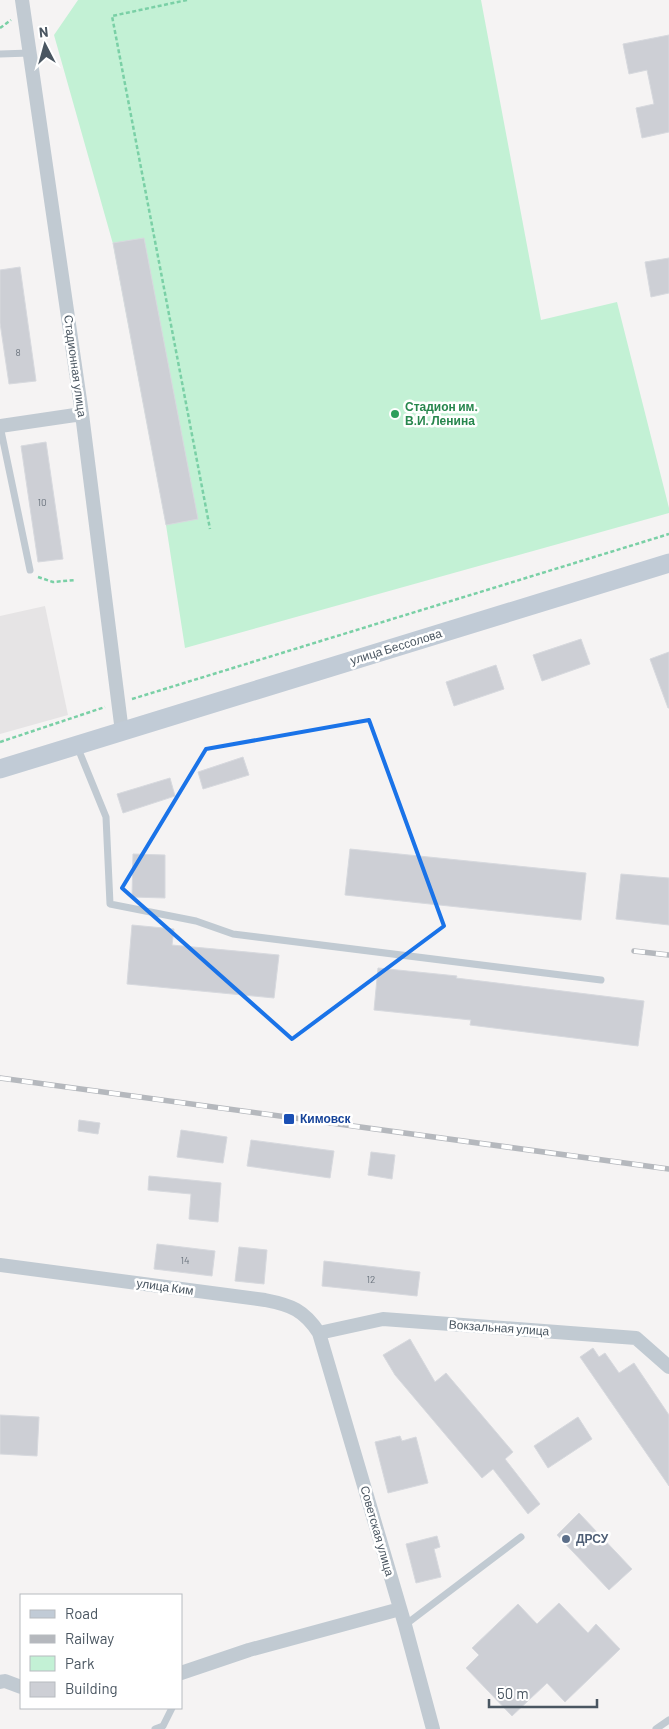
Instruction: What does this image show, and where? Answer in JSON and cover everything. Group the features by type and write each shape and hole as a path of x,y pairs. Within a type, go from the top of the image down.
{"main road":[{"name":"улица Бессолова","path":"0,769 669,563"}],"street":[{"name":"Стадионная улица","path":"22,0 82,414 122,732"},
{"path":"0,426 82,414"},
{"name":"улица Ким","path":"0,1264 285,1304 301,1312 311,1320 319,1333"},
{"name":"Вокзальная улица","path":"319,1333 383,1319 636,1338 669,1367"},
{"name":"Советская улица","path":"319,1333 405,1625 432,1729"},
{"path":"182,1673 249,1650 400,1609"},
{"path":"0,1682 5,1681 20,1687"}],"lane":[{"path":"0,54 30,53"},
{"path":"0,426 30,570"},
{"path":"77,746 106,817 110,904 196,921 233,934 601,980"},
{"path":"405,1625 521,1537"},
{"path":"154,1729 163,1726 172,1709"},
{"path":"656,1729 669,1720"}],"path":[{"path":"187,0 112,16 210,528"},
{"path":"0,742 118,703 669,534"},
{"path":"30,570 39,577 53,582 76,580"}],"highlighted area":[{"path":"369,720 444,926 292,1039 122,888 206,749"}],"shaded area":[{"path":"45,606 68,715 0,734 0,616"}],"green space":[{"name":"Стадион им. В.И. Ленина","path":"78,0 481,0 541,320 617,302 669,513 185,648 166,525 113,244 54,35"}],"building":[{"path":"669,35 669,132 642,138 636,108 654,104 647,70 629,74 623,44"},
{"path":"144,238 198,519 166,525 113,243"},
{"path":"669,258 669,293 651,297 645,262"},
{"path":"20,267 36,381 9,384 0,323 0,270"},
{"path":"46,442 63,559 38,562 21,446"},
{"path":"581,639 590,664 542,681 533,655"},
{"path":"669,652 669,708 668,708 650,659"},
{"path":"496,665 504,689 454,706 446,682"},
{"path":"243,757 249,775 203,789 198,772"},
{"path":"170,778 175,796 123,813 117,794"},
{"path":"350,849 586,873 581,920 345,895"},
{"path":"133,854 165,855 165,898 132,897"},
{"path":"621,874 669,878 669,925 616,919"},
{"path":"132,925 174,929 172,945 279,955 274,998 127,984"},
{"path":"378,968 457,976 456,978 644,1001 638,1046 470,1025 471,1020 374,1010"},
{"path":"79,1120 100,1123 98,1134 78,1131"},
{"path":"181,1130 227,1137 223,1163 177,1157"},
{"name":"Кимовск","path":"251,1140 334,1151 330,1178 247,1166"},
{"path":"371,1152 395,1155 392,1179 368,1175"},
{"path":"149,1176 221,1183 218,1222 189,1219 191,1194 148,1190"},
{"path":"157,1244 215,1251 212,1276 154,1269"},
{"path":"239,1247 267,1250 264,1284 235,1281"},
{"path":"324,1261 420,1272 417,1296 322,1286"},
{"path":"410,1339 435,1382 446,1373 513,1452 505,1459 540,1504 528,1514 493,1469 482,1478 395,1375 383,1355"},
{"path":"593,1348 599,1357 605,1353 619,1373 634,1363 669,1415 669,1486 580,1357"},
{"path":"0,1415 39,1417 37,1456 0,1454"},
{"path":"578,1417 592,1439 548,1468 534,1446"},
{"path":"400,1436 402,1441 416,1437 428,1483 388,1493 375,1442"},
{"path":"579,1513 632,1569 609,1590 557,1535"},
{"path":"437,1536 440,1547 434,1549 441,1577 416,1583 406,1544"},
{"path":"559,1603 588,1633 596,1624 620,1649 565,1702 547,1683 512,1716 466,1668 479,1655 472,1648 518,1604 537,1624"}],"railway":[{"path":"634,951 669,955"},
{"path":"0,1078 669,1169"}],"place":[{"name":"Стадион им. В.И. Ленина","path":"395,414"},
{"name":"Кимовск","path":"289,1119"},
{"name":"ДРСУ","path":"566,1539"}]}
